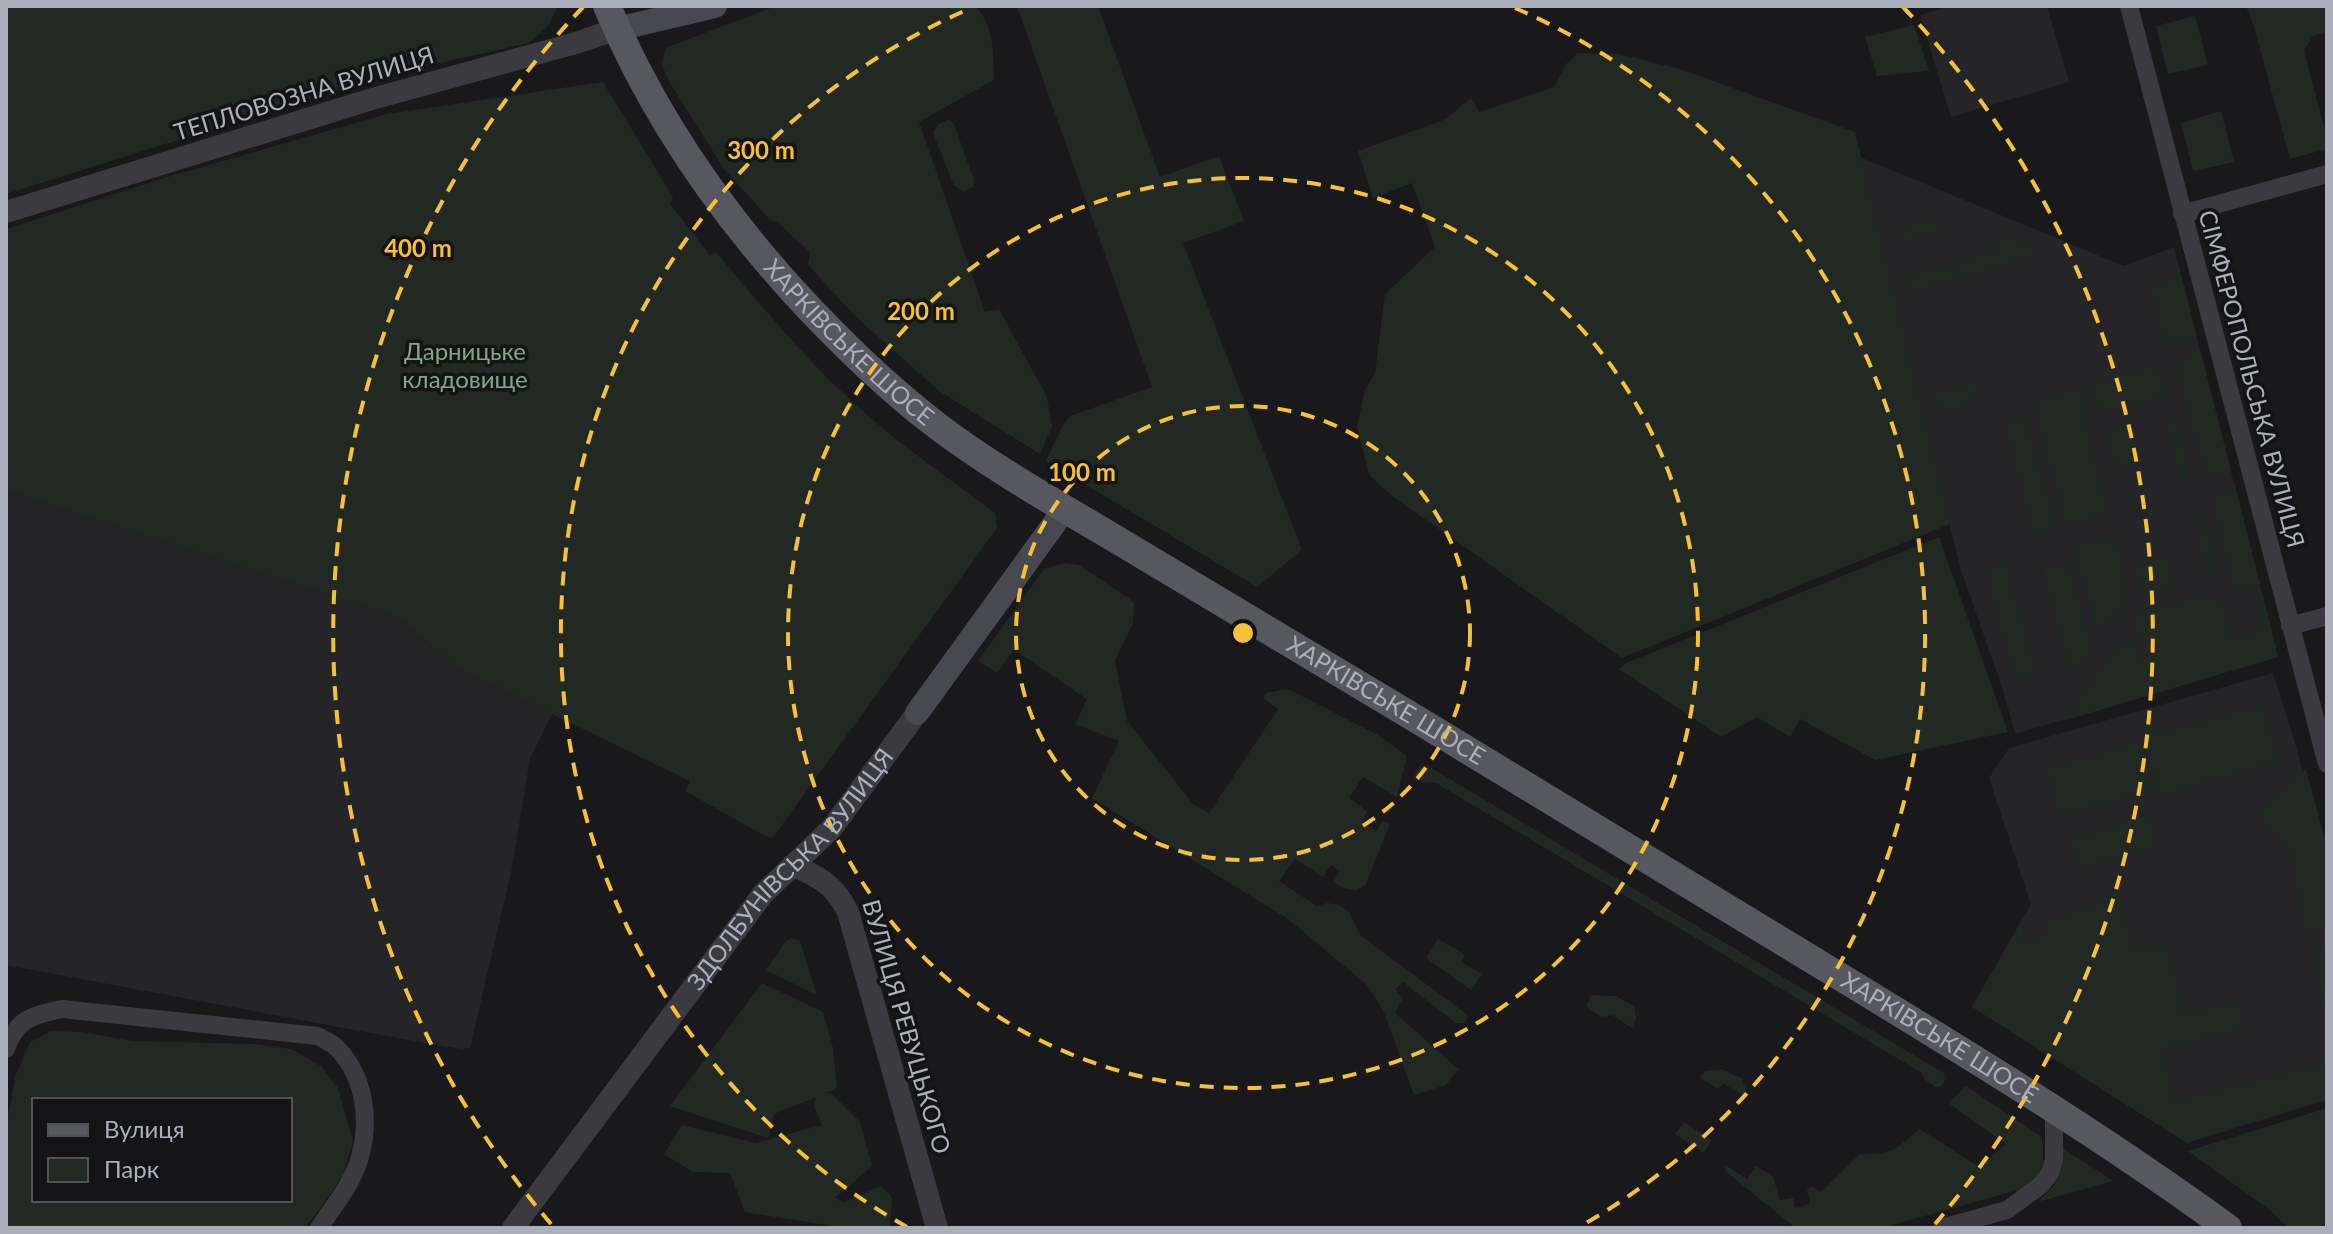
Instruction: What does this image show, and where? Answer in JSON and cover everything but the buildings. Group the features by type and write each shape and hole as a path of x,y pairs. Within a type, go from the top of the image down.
{"main road":[{"name":"ХАРКІВСЬКЕ ШОСЕ","path":"594,6 596,11 612,18 668,128 751,244 819,319 895,393 937,426 1024,486 1429,726 1943,1039 2127,1156 2228,1228"},
{"path":"612,18 659,6"},
{"path":"612,18 715,6"},
{"name":"ЗДОЛБУНІВСЬКА ВУЛИЦЯ","path":"917,713 1065,509"}],"street":[{"name":"СІМФЕРОПОЛЬСЬКА ВУЛИЦЯ","path":"2129,6 2327,764"},
{"name":"ТЕПЛОВОЗНА ВУЛИЦЯ","path":"6,212 372,99 576,43 612,18"},
{"path":"2182,214 2327,174"},
{"path":"2290,626 2327,616"},
{"name":"ЗДОЛБУНІВСЬКА ВУЛИЦЯ","path":"513,1228 763,894 832,828 917,713"},
{"name":"ВУЛИЦЯ РЕВУЦЬКОГО","path":"793,865 832,887 848,912 937,1228"},
{"path":"6,1049 12,1032 32,1016 62,1009 318,1036 337,1047 352,1067 363,1099 366,1122 358,1162 343,1193 319,1228"},
{"path":"1942,1228 2007,1210 2041,1185 2050,1173 2054,1160 2054,1109"}],"shaded area":[{"path":"1951,6 2047,6 2069,82 1951,117 1920,15"},
{"path":"1860,157 2124,266 2174,247 2278,657 2015,734 1960,567"},
{"path":"6,491 397,617 457,668 552,714 530,759 512,868 470,1048 430,1044 6,965"},
{"path":"2273,673 2327,865 2327,1100 2187,1143 1972,1007 2031,904 1989,778 2009,748"}],"green space":[{"path":"6,6 558,6 548,26 529,43 382,76 6,194"},
{"path":"776,6 975,6 982,14 992,41 994,80 919,122 985,312 999,309 1047,397 1052,427 1040,454 939,391 855,316 808,265 810,252 778,223 770,220 724,169 668,80 662,64 665,48"},
{"path":"1017,6 1098,6 1160,177 1219,156 1244,221 1183,243 1302,550 1257,587 1046,461 1070,416 1152,387"},
{"path":"2246,6 2327,6 2327,32 2313,36 2304,50 2327,149 2290,159"},
{"path":"2195,16 2208,65 2168,74 2156,26"},
{"path":"1914,25 1929,71 1877,76 1865,37"},
{"path":"1578,53 1619,54 1680,69 1855,132 1950,524 1622,658 1395,498 1369,475 1357,426 1365,390 1375,373 1385,294 1435,247 1412,183 1373,198 1358,151 1446,119 1471,98 1479,112 1554,87 1566,64"},
{"name":"Дарницьке кладовище","path":"603,82 673,197 670,204 710,255 716,252 800,349 870,418 995,513 997,528 774,836 769,838 685,791 690,781 457,668 397,617 6,491 6,229 174,175 387,114"},
{"path":"2221,111 2234,162 2193,171 2181,123"},
{"path":"950,119 974,180 973,187 963,191 954,186 933,133 938,124"},
{"path":"1924,220 1939,221 1942,231 1901,242 1897,240 1907,225"},
{"path":"2009,235 2028,244 2033,251 2031,257 1963,279 1958,275 1954,262 1998,251 1997,241"},
{"path":"1949,263 1954,280 1909,293 1905,276"},
{"path":"2181,274 2196,334 2178,343 2165,342 2151,295 2152,286"},
{"path":"2200,349 2230,467 2214,476 2207,474 2203,468 2176,367 2179,360"},
{"path":"2151,367 2162,371 2167,389 2162,396 2105,413 2098,410 2092,388 2098,382"},
{"path":"1975,382 1977,392 1974,398 1959,408 1937,404 1930,395"},
{"path":"2082,390 2088,412 2084,421 2109,513 2066,525 2033,406 2036,399"},
{"path":"2025,417 2056,528 2033,534 2004,422"},
{"path":"2165,422 2177,424 2191,478 2182,481"},
{"path":"2129,423 2140,462 2116,468 2106,435 2108,428"},
{"path":"2235,485 2260,584 2245,591 2231,582 2212,503 2215,496"},
{"path":"2202,513 2216,570 2215,575 2208,579 2191,516"},
{"path":"2115,536 2125,573 2126,596 2123,607 2103,625 2095,623 2093,618 2072,547"},
{"path":"1939,537 2008,732 1875,760 1800,719 1790,737 1757,717 1721,737 1619,669 1626,663"},
{"path":"2168,559 2176,587 2147,595 2142,592 2135,567"},
{"path":"1065,563 1079,565 1134,602 1133,623 1115,660 1127,721 1194,805 1209,813 1278,709 1263,698 1266,693 1285,689 1292,691 1378,735 1407,756 1397,797 1363,777 1349,798 1367,811 1362,823 1376,831 1383,821 1390,824 1366,884 1356,891 1344,888 1333,882 1340,871 1331,865 1323,877 1295,859 1279,881 1317,906 1327,903 1339,905 1349,912 1360,935 1468,1015 1465,1023 1456,1023 1403,982 1395,990 1403,998 1395,1013 1458,1069 1446,1085 1414,1095 1383,1010 1367,985 1288,919 1092,798 1119,741 1075,724 1087,699 1014,650 997,673 978,661 1044,569"},
{"path":"2006,563 2036,674 2030,677 2019,675 2009,662 1987,585 1990,567"},
{"path":"2060,564 2068,567 2090,647 2085,660 2069,670 2042,568"},
{"path":"2208,593 2222,601 2232,638 2263,630 2257,604 2263,595 2278,657 2063,721 2119,642 2125,641 2135,647 2139,658 2158,653 2153,632 2138,636 2134,625 2136,617 2147,610"},
{"path":"2263,704 2279,761 2160,796 2143,737"},
{"path":"2138,742 2152,790 2059,817 2045,769"},
{"path":"1426,765 1944,1073 1945,1081 1935,1087 1924,1079 1922,1073 1436,783 1416,779 1415,774 1420,766"},
{"path":"2306,769 2327,847 2327,927 2306,933 2287,845 2257,814"},
{"path":"2148,816 2157,846 2079,869 2070,839"},
{"path":"2120,897 2135,949 2167,944 2184,1014 2237,1001 2244,1029 2162,1049 2174,1100 2327,1062 2327,1098 2187,1143 1972,1007 2020,923 2023,940 2048,934 2046,921"},
{"path":"792,938 800,941 817,995 766,970 785,942"},
{"path":"1438,939 1465,955 1461,962 1482,974 1471,990 1426,958"},
{"path":"2327,948 2327,1017 2311,950"},
{"path":"762,983 823,1012 833,1048 837,1088 826,1093 832,1094 860,1122 872,1166 835,1198 843,1203 880,1186 892,1197 890,1228 844,1228 745,1212 730,1173 693,1172 664,1154 682,1125 756,1143 822,1125 814,1107 816,1097 774,1114 768,1138 670,1106"},
{"path":"1591,995 1616,996 1634,1006 1636,1019 1632,1028 1612,1015 1602,1017 1586,1006"},
{"path":"51,1031 82,1032 132,1041 254,1044 291,1049 321,1066 338,1088 353,1141 343,1175 304,1228 6,1228 6,1126 16,1074 30,1042"},
{"path":"1722,1069 1741,1078 1747,1091 1744,1096 1724,1084 1718,1089 1700,1078 1705,1071"},
{"path":"1966,1086 2042,1137 2042,1167 2036,1178 2022,1189 1881,1228 1796,1228 1725,1171 1725,1165 1747,1179 1756,1166 1773,1177 1780,1200 1793,1198 1795,1208 1810,1204 1807,1190 1811,1186 1821,1192 1859,1155 1895,1149 1920,1129 1979,1167 2006,1144 1948,1103"},
{"path":"2327,1108 2327,1228 2289,1228 2267,1208 2188,1151"},
{"path":"1684,1122 1712,1140 1703,1153 1675,1134"},
{"path":"2059,1146 2114,1181 2037,1202 2058,1178 2061,1164"}]}
